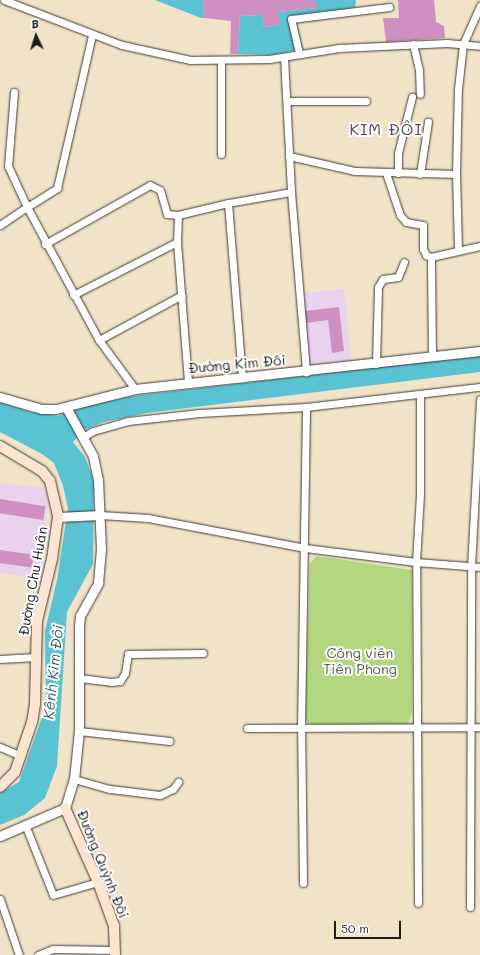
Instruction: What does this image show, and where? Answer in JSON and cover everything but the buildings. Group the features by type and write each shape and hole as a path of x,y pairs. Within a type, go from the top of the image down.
{"main road":[{"name":"Đường Chu Huân","path":"0,446 42,470 50,481 58,517 52,559 37,621 35,704 21,756 15,772 0,787"},
{"name":"Đường Quỳnh Đôi","path":"65,808 98,882 114,926 114,952"}],"street":[{"path":"4,0 92,35 122,45 190,60 284,57 299,53 339,48 413,44 463,44 480,46"},
{"path":"458,249 456,174 458,89 463,44 480,6"},
{"path":"299,53 291,19 388,7"},
{"path":"0,225 57,188 92,35"},
{"path":"413,44 419,70 420,94"},
{"path":"284,57 291,192 306,372"},
{"path":"222,60 222,154"},
{"path":"14,92 8,166 27,207 73,295 99,340 135,389"},
{"path":"398,173 398,153 412,96"},
{"path":"287,101 366,101"},
{"path":"420,174 428,122"},
{"path":"289,156 355,171 456,174"},
{"path":"386,172 400,215 406,222 424,225 423,249 426,255 431,257 458,249 480,246"},
{"path":"46,244 150,185 160,190 167,214 178,215 228,202 291,192"},
{"path":"228,202 242,378"},
{"path":"178,215 177,242 188,383"},
{"path":"73,295 177,242"},
{"path":"431,257 432,357"},
{"path":"376,364 378,287 383,279 398,277 404,262"},
{"path":"99,340 182,295"},
{"name":"Đường Kim Đôi","path":"0,397 42,410 67,409 135,389 306,372 480,351"},
{"path":"83,437 93,431 120,422 200,413 306,407 480,387"},
{"path":"418,903 415,728 416,562 420,495 420,394"},
{"path":"470,907 472,567 480,399"},
{"path":"303,883 302,728 306,407"},
{"path":"0,836 26,827 65,808 74,780 79,731 80,616 99,577 100,516 93,456 67,409"},
{"path":"58,517 100,516 148,518 305,548 416,562 480,567"},
{"path":"80,678 111,682 120,681 125,673 128,654 203,653"},
{"path":"0,659 36,657"},
{"path":"247,728 480,727"},
{"path":"79,731 169,741"},
{"path":"0,746 21,756"},
{"path":"74,780 110,789 160,795 172,789 178,782"},
{"path":"26,827 53,895 98,882"},
{"path":"0,899 19,955"},
{"path":"38,955 53,948 114,952"}],"shaded area":[{"path":"344,289 352,361 310,365 302,293"},
{"path":"0,483 45,488 48,504 40,579 0,573"}],"green space":[{"name":"Công viên Tiên Phong","path":"317,556 412,570 412,713 408,724 317,725 308,723 305,719 310,563"}],"water":[{"path":"155,0 203,0 204,18 201,18"},
{"path":"315,0 356,0 355,9 295,18 303,49 270,55 238,54 240,16 262,15 264,27 279,25 278,12 317,8"},
{"name":"Kênh Kim Đôi","path":"480,355 480,372 147,413 104,422 84,430 73,442 85,457 94,481 93,564 67,612 57,766 45,798 24,815 0,825 0,793 19,782 46,706 45,631 57,580 68,508 63,486 54,463 42,454 0,432 0,402 30,412 59,416 78,408 133,396"}],"district":[{"name":"KIM ĐÔI","path":"386,129"}]}
